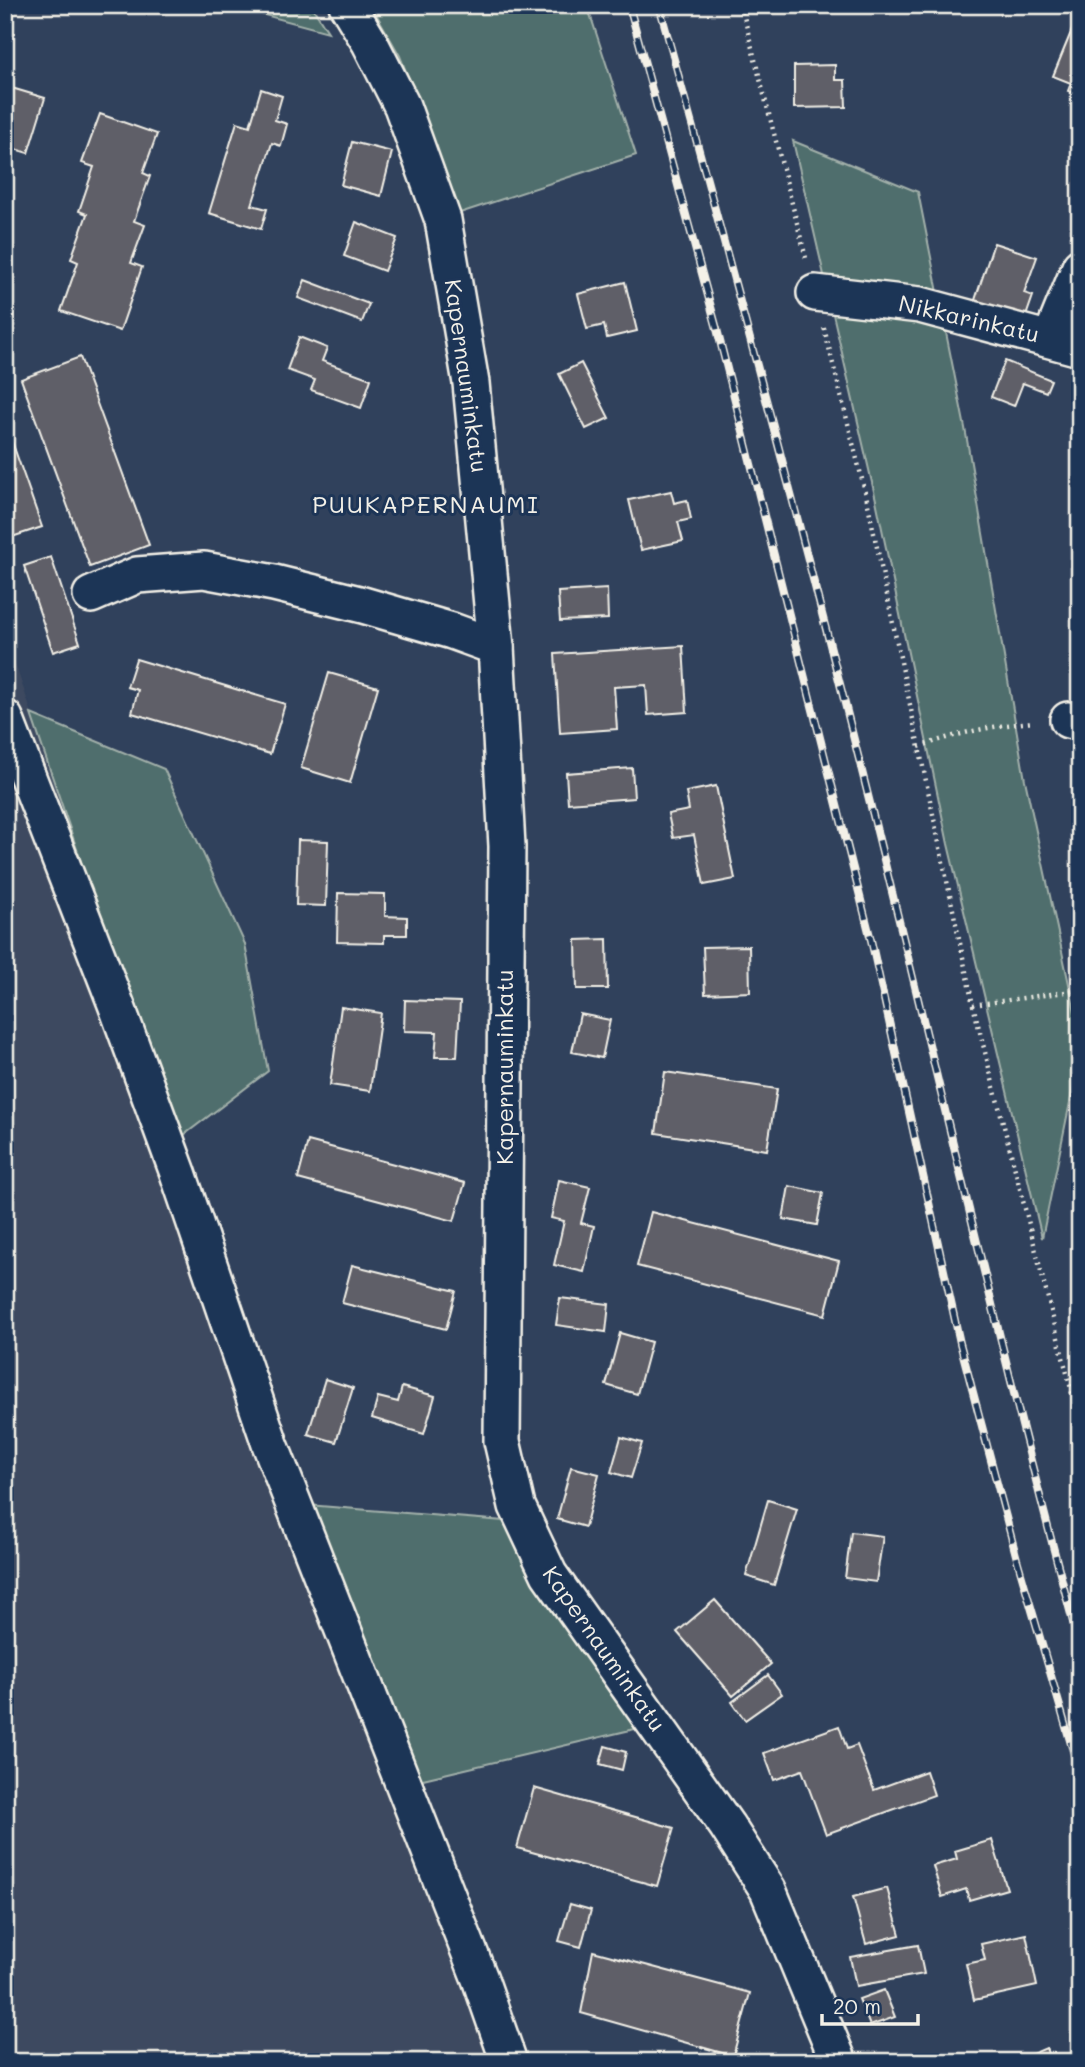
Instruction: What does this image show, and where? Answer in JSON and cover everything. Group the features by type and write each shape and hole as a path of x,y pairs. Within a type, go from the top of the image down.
{"street":[{"name":"Kapernauminkatu","path":"347,5 402,106 443,220 471,383 496,647 507,846 502,1441 517,1506 550,1574 727,1826 768,1890 839,2062"},
{"path":"1065,343 1080,267"},
{"name":"Nikkarinkatu","path":"815,293 920,305 1065,343"},
{"path":"91,595 137,575 204,570 274,583 363,605 453,631 496,647"},
{"path":"5,718 116,1004 178,1173 270,1444 480,1979 509,2062"}],"path":[{"path":"741,5 866,495 973,1005 1080,1424"},
{"path":"919,747 959,733 998,725 1074,721"},
{"path":"973,1005 1080,990"}],"shaded area":[{"path":"5,634 176,1141 517,2062 5,2062"}],"green space":[{"path":"227,5 311,5 328,32"},
{"path":"371,5 587,5 636,155 460,213 400,56"},
{"path":"793,141 918,192 965,428 1025,780 1080,1035 1080,1054 1042,1238 948,844 876,500"},
{"path":"31,714 164,769 245,944 268,1071 176,1141"},
{"path":"295,1504 504,1521 539,1585 643,1727 406,1783"}],"building":[{"path":"1072,30 1080,34 1080,95 1068,91 1071,83 1053,76"},
{"path":"835,65 835,80 845,80 846,107 794,108 794,66"},
{"path":"5,86 45,98 28,153 5,146"},
{"path":"261,89 282,96 275,120 287,124 281,146 272,143 252,205 267,209 261,229 209,213 237,122 250,126"},
{"path":"100,114 157,134 143,173 150,176 134,221 145,225 131,263 142,267 120,331 61,311 78,262 71,259 87,214 79,211 94,167 82,163"},
{"path":"352,142 392,152 381,196 341,185"},
{"path":"356,222 397,238 384,271 344,256"},
{"path":"994,243 1037,257 1024,293 1033,296 1025,319 974,303"},
{"path":"305,280 369,304 362,322 298,298"},
{"path":"625,282 637,331 607,338 604,325 587,329 578,294"},
{"path":"299,337 327,348 322,361 371,379 361,408 311,390 315,380 287,370"},
{"path":"80,357 149,545 90,567 21,379"},
{"path":"1005,361 1051,380 1046,392 1023,383 1014,406 991,397"},
{"path":"581,363 609,418 586,429 559,374"},
{"path":"10,436 42,527 12,537 5,516 5,438"},
{"path":"671,491 674,503 687,500 691,519 678,522 683,541 641,550 629,500"},
{"path":"51,557 80,643 53,652 24,566"},
{"path":"607,589 608,619 560,621 558,592"},
{"path":"683,646 687,712 648,715 646,685 614,687 617,729 560,733 555,654"},
{"path":"136,659 285,704 270,754 132,713 138,690 127,687"},
{"path":"329,673 378,687 350,783 301,768"},
{"path":"632,768 634,798 568,803 566,773"},
{"path":"716,786 735,879 704,885 694,835 673,838 668,814 689,810 686,792"},
{"path":"298,840 328,841 326,906 296,905"},
{"path":"338,893 385,894 385,916 407,917 407,935 384,935 384,943 337,942"},
{"path":"607,939 608,989 577,989 576,940"},
{"path":"749,946 750,992 705,994 703,947"},
{"path":"405,1000 460,1002 457,1057 435,1057 437,1032 404,1031"},
{"path":"341,1007 381,1013 370,1091 330,1085"},
{"path":"580,1014 610,1020 602,1058 572,1052"},
{"path":"665,1072 777,1089 767,1150 656,1133"},
{"path":"308,1141 465,1183 454,1221 298,1179"},
{"path":"559,1180 590,1187 581,1223 594,1226 584,1272 554,1265 564,1221 551,1218"},
{"path":"789,1186 823,1193 817,1225 783,1219"},
{"path":"651,1212 839,1261 825,1315 637,1266"},
{"path":"352,1265 456,1291 446,1329 342,1303"},
{"path":"560,1298 609,1304 606,1332 556,1325"},
{"path":"620,1333 651,1342 637,1394 606,1385"},
{"path":"325,1379 353,1388 336,1442 308,1434"},
{"path":"402,1387 435,1396 424,1434 372,1418 378,1397 398,1402"},
{"path":"621,1437 642,1443 631,1478 611,1472"},
{"path":"571,1467 599,1474 585,1527 557,1519"},
{"path":"768,1500 797,1509 774,1585 746,1576"},
{"path":"851,1532 883,1536 876,1582 845,1578"},
{"path":"715,1600 771,1664 733,1696 677,1632"},
{"path":"768,1675 782,1694 745,1720 732,1702"},
{"path":"839,1726 847,1749 857,1745 874,1790 926,1771 934,1795 826,1834 802,1770 774,1780 764,1753"},
{"path":"605,1746 626,1752 622,1770 600,1764"},
{"path":"534,1788 674,1828 657,1886 517,1848"},
{"path":"992,1840 1007,1889 969,1900 966,1889 942,1897 933,1866 957,1859 955,1851"},
{"path":"887,1888 900,1935 866,1944 853,1897"},
{"path":"570,1904 591,1910 581,1947 559,1941"},
{"path":"1026,1934 1037,1986 974,2000 966,1964 985,1960 981,1944"},
{"path":"918,1945 924,1974 856,1986 850,1957"},
{"path":"593,1951 750,1993 733,2056 581,2013"},
{"path":"884,1990 895,2017 870,2026 859,1999"},
{"path":"1046,2048 1051,2062 1014,2062"}],"railway":[{"path":"629,5 717,329 871,940 960,1343 1017,1559 1080,1775"},
{"path":"659,5 815,587 1011,1382 1080,1648"}],"district":[{"name":"PUUKAPERNAUMI","path":"426,505"}]}
